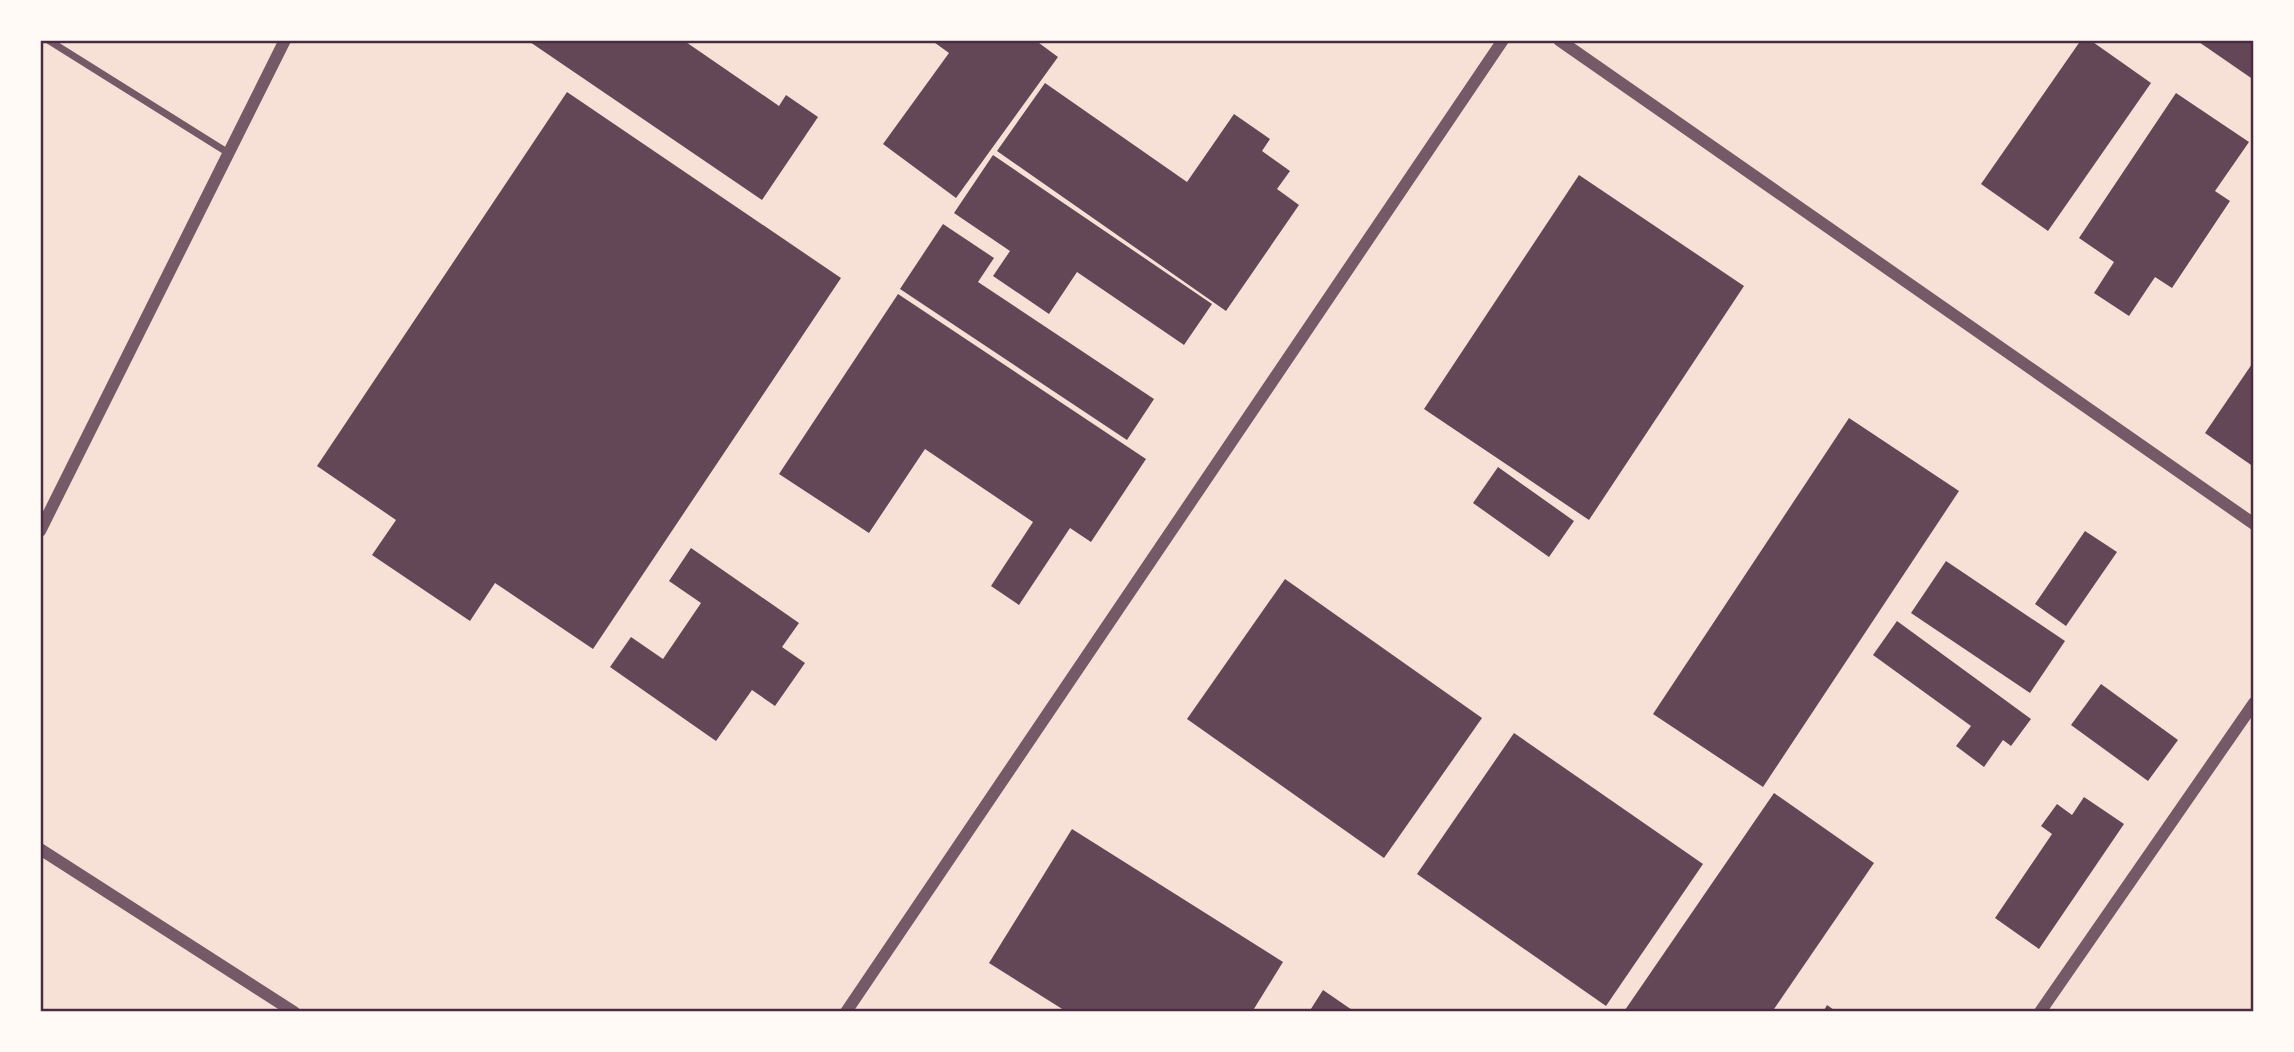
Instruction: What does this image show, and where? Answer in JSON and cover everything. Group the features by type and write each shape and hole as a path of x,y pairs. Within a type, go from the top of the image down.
{"street":[{"path":"48,40 230,154"},
{"path":"40,531 285,40"},
{"path":"846,1012 1503,40"},
{"path":"1559,40 2254,524"},
{"path":"2040,1012 2254,703"},
{"path":"40,849 294,1012"}],"building":[{"path":"527,40 683,40 779,106 786,95 818,117 762,200"},
{"path":"931,40 1035,40 1058,57 956,198 883,144 949,53"},
{"path":"2081,40 2090,40 2151,83 2048,231 1981,184"},
{"path":"2196,40 2254,40 2254,80"},
{"path":"1045,83 1187,182 1234,114 1270,139 1262,151 1290,171 1277,189 1299,205 1226,311 997,151"},
{"path":"567,92 841,278 593,649 495,583 470,621 372,555 396,520 317,466"},
{"path":"2176,93 2249,142 2215,191 2230,201 2172,288 2155,277 2129,316 2094,293 2114,262 2079,238"},
{"path":"993,155 1212,304 1184,345 1077,272 1049,314 993,276 1010,251 954,213"},
{"path":"1579,175 1744,286 1589,520 1424,409"},
{"path":"943,224 994,258 978,282 1154,399 1127,440 900,289"},
{"path":"898,294 1146,459 1091,542 1070,528 1019,605 991,586 1033,522 925,449 869,533 779,474"},
{"path":"2254,361 2254,467 2205,433"},
{"path":"1849,418 1959,491 1763,787 1653,714"},
{"path":"1498,467 1574,521 1549,557 1473,503"},
{"path":"2085,531 2117,552 2066,626 2035,604"},
{"path":"691,548 799,623 782,647 805,663 775,706 752,690 716,741 610,667 631,637 663,659 701,603 669,581"},
{"path":"1946,561 2065,641 2030,693 1911,613"},
{"path":"1285,579 1482,718 1384,858 1187,719"},
{"path":"1897,621 2031,719 2011,746 2003,740 1984,767 1956,746 1971,726 1873,655"},
{"path":"2101,684 2178,740 2148,781 2071,725"},
{"path":"1514,733 1703,864 1606,1006 1417,874"},
{"path":"1774,793 1874,863 1772,1012 1625,1010"},
{"path":"2084,797 2124,824 2039,949 1995,918 2052,834 2041,826 2057,804 2072,815"},
{"path":"1072,829 1283,962 1252,1012 1067,1012 989,963"},
{"path":"1323,990 1355,1012 1309,1012"},
{"path":"1827,1005 1837,1012 1823,1012"}]}
